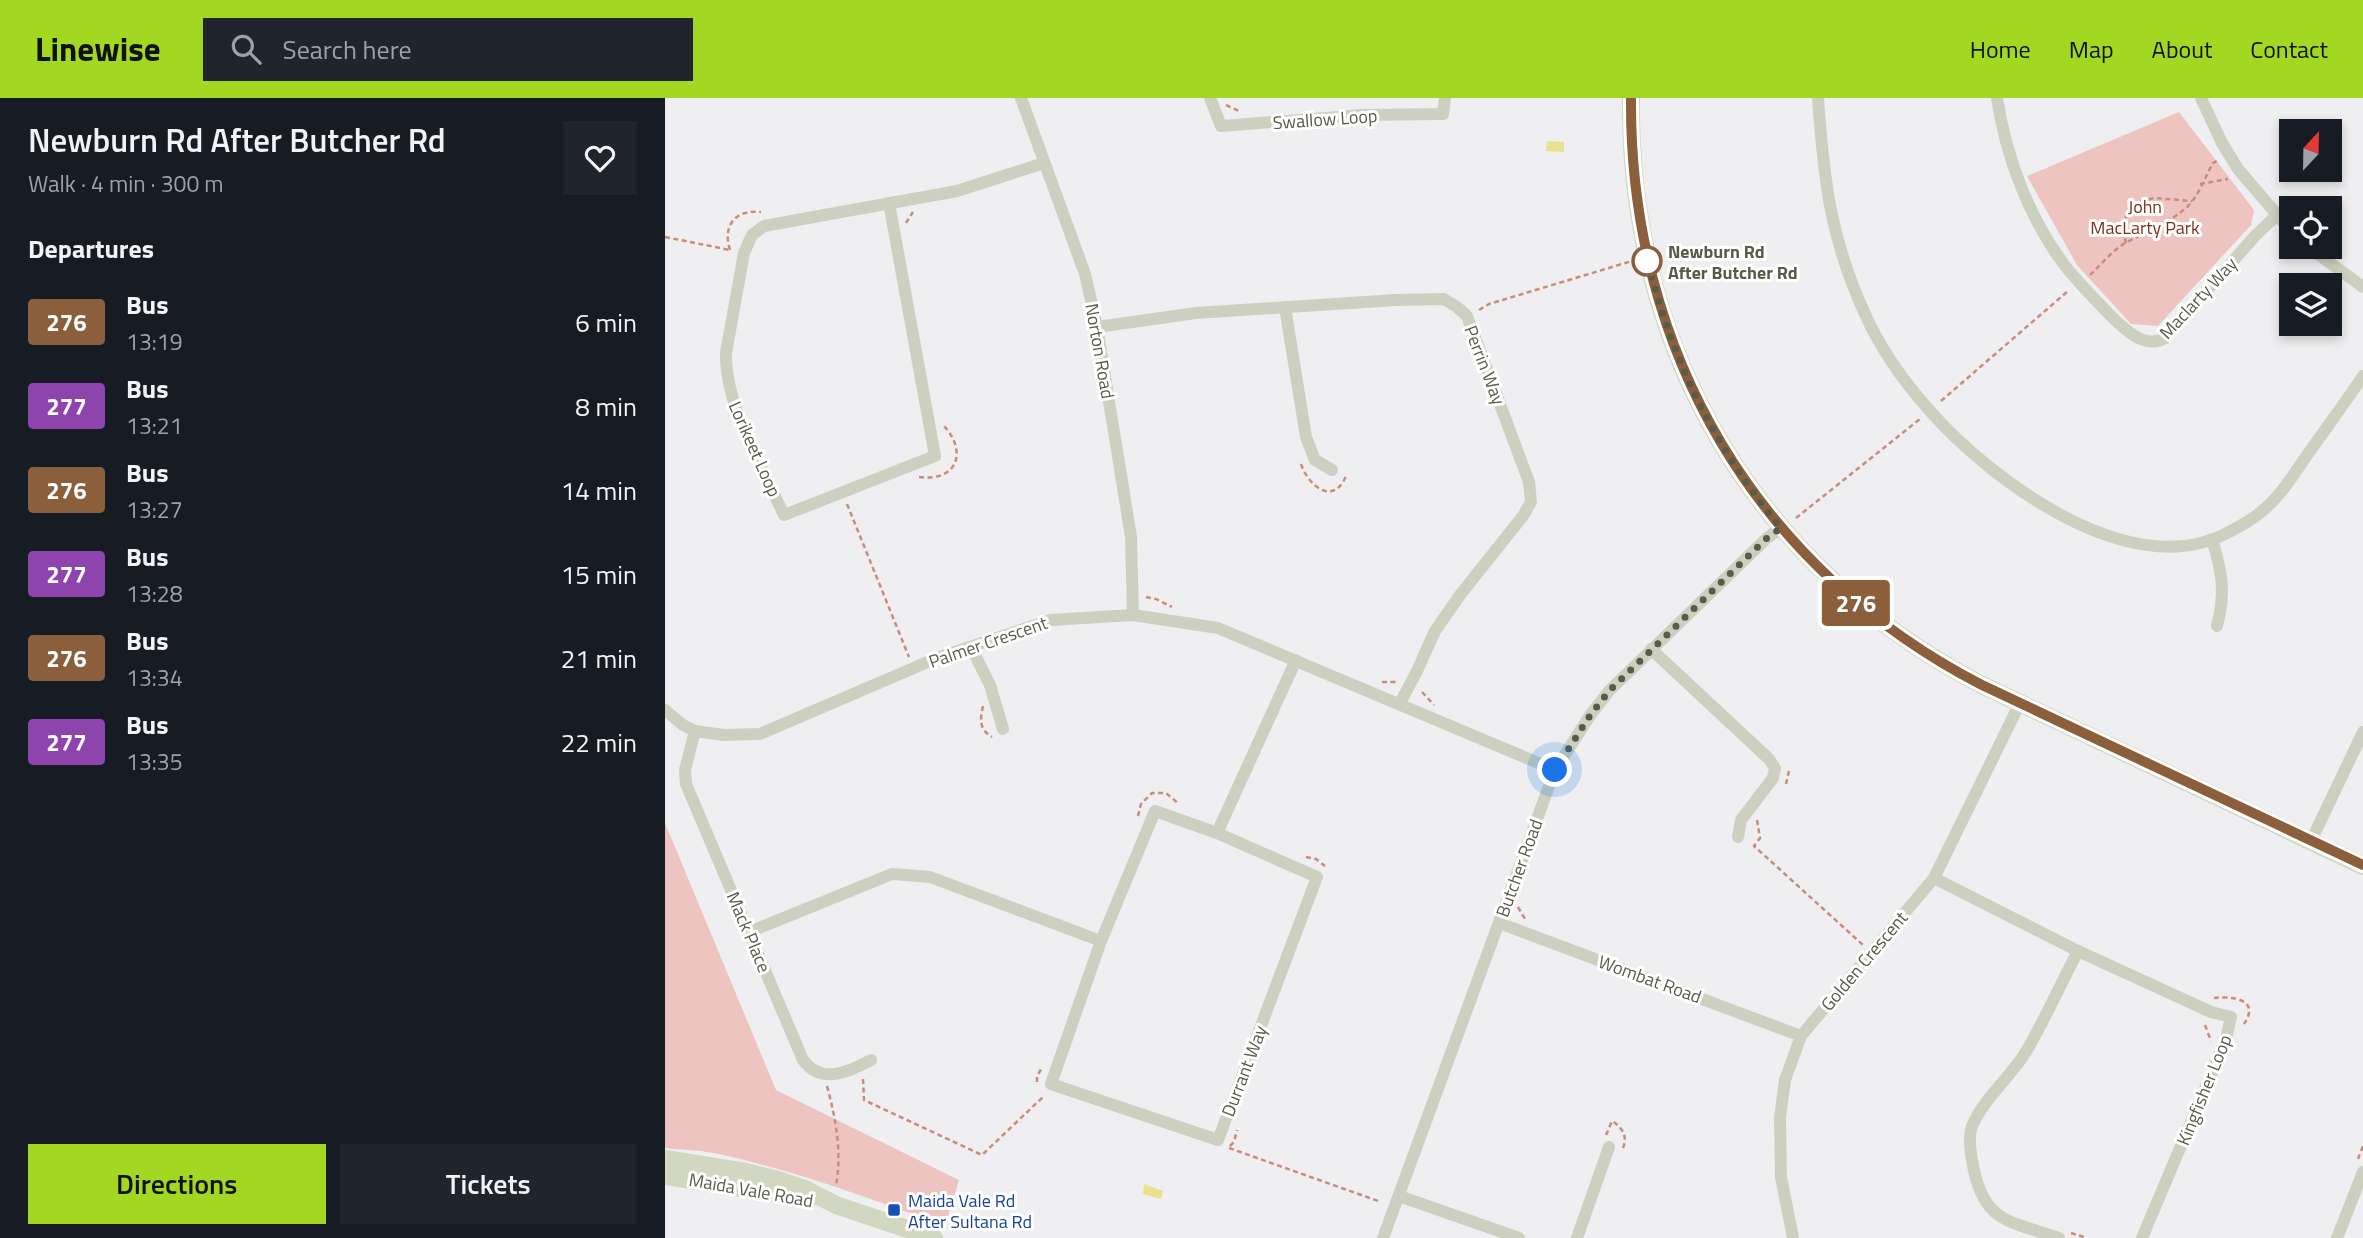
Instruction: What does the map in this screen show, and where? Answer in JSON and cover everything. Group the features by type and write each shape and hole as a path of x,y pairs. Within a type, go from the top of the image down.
{"street":[{"name":"Norton Road","path":"1021,98 1085,274 1097,327 1131,537 1133,615"},
{"name":"Swallow Loop","path":"1210,98 1221,127 1363,115 1443,114 1445,98"},
{"path":"1631,98 1633,160 1640,225 1655,292 1692,387 1741,475 1842,592 1938,662 2363,866"},
{"path":"1818,98 1826,193 1842,259 1880,345 1930,411 1965,447 2016,486 2062,516 2096,531 2145,545 2172,547 2212,539 2249,521 2273,500 2363,376"},
{"name":"Maclarty Way","path":"1997,98 2001,128 2013,164 2046,235 2079,282 2120,325 2143,340 2152,343 2165,338 2276,216"},
{"path":"2201,98 2227,153 2243,177 2279,219"},
{"name":"Lorikeet Loop","path":"890,203 935,456 784,515 734,406 726,369 726,354 747,242 752,235 764,226 890,203 957,191 1044,163"},
{"path":"2324,259 2363,288"},
{"name":"Perrin Way","path":"1097,327 1196,313 1396,300 1444,299 1467,316 1529,482 1531,502 1435,631 1399,703"},
{"path":"1285,307 1306,437 1315,460 1332,470"},
{"name":"Butcher Road","path":"1383,1238 1555,770 1610,690 1767,538 1786,525"},
{"path":"2212,539 2223,584 2223,603 2217,626"},
{"name":"Palmer Crescent","path":"665,710 695,731 724,735 760,734 937,658 1051,620 1133,615 1218,628 1555,770"},
{"path":"971,647 990,685 1003,729"},
{"path":"1651,649 1769,759 1775,768 1773,778 1741,820 1738,837"},
{"path":"1217,834 1296,660"},
{"name":"Golden Crescent","path":"1793,1238 1781,1177 1780,1117 1785,1080 1801,1036 1934,878 2020,703"},
{"name":"Mack Place","path":"695,731 686,763 686,783 803,1060 809,1068 825,1074 856,1068 871,1060"},
{"path":"2311,841 2363,732"},
{"name":"Durrant Way","path":"1155,811 1317,877 1218,1140 1051,1084 1101,940 1155,811"},
{"path":"748,932 900,873 930,877 1101,940"},
{"name":"Kingfisher Loop","path":"1934,878 2078,951 2211,1012 2231,1017 2226,1039 2142,1238"},
{"name":"Wombat Road","path":"1499,923 1801,1036"},
{"path":"2060,1234 2000,1218 1989,1208 1979,1194 1974,1174 1971,1127 2024,1055 2078,951"},
{"path":"1577,1238 1609,1147"},
{"name":"Maida Vale Road","path":"665,1159 746,1172 805,1189 836,1205"},
{"path":"2337,1238 2363,1172"},
{"name":"Maida Vale Road","path":"665,1176 836,1205 934,1238"},
{"path":"1396,1201 1519,1238"}],"path":[{"path":"2087,279 2104,259 2126,243 2146,235 2174,217 2192,201 2213,163 2220,160"},
{"path":"2200,184 2232,178"},
{"path":"2126,243 2123,229 2129,205 2154,198 2192,201"},
{"path":"665,237 730,250"},
{"path":"1467,316 1489,304 1637,261"},
{"path":"1936,405 2070,290"},
{"path":"1786,525 1923,417"},
{"path":"846,502 910,660"},
{"path":"1421,683 1422,692 1436,707"},
{"path":"983,704 980,721 986,733 997,738 1009,737 1003,729"},
{"path":"1138,822 1141,804 1152,793 1166,793 1185,810"},
{"path":"1301,858 1316,859 1326,868"},
{"path":"1518,898 1521,914 1532,923"},
{"path":"1863,946 1871,937"},
{"path":"2211,998 2227,996 2242,999 2247,1005 2249,1017 2242,1027"},
{"path":"856,1068 864,1081 864,1100 982,1156 1046,1094"},
{"path":"1038,1085 1037,1077 1042,1068"},
{"path":"1041,1090 1051,1097"},
{"path":"1223,1151 1234,1142 1237,1121"},
{"path":"1229,1147 1396,1201"},
{"path":"2060,1234 2087,1238"}],"green space":[{"name":"John MacLarty Park","path":"2179,112 2254,210 2251,225 2158,326 2131,324 2077,265 2027,176"},
{"path":"665,823 776,1090 959,1180 945,1226 833,1186 748,1161 712,1153 665,1148"}],"shaded area":[{"path":"1547,141 1564,142 1564,152 1546,151"},
{"path":"1144,1184 1163,1191 1161,1199 1143,1194"}],"bus line":[{"name":"276","path":"1631,98 1633,160 1643,243 1655,292 1675,350 1692,387 1741,475 1797,546 1842,592 1938,662 2363,865"}],"place":[{"name":"Newburn Rd After Butcher Rd","path":"1647,261"},
{"name":"Maida Vale Rd After Sultana Rd","path":"894,1210"}],"route":[{"path":"1555,770 1591,714 1621,678 1767,538 1781,528 1741,475 1692,387 1675,350 1647,261"}]}
